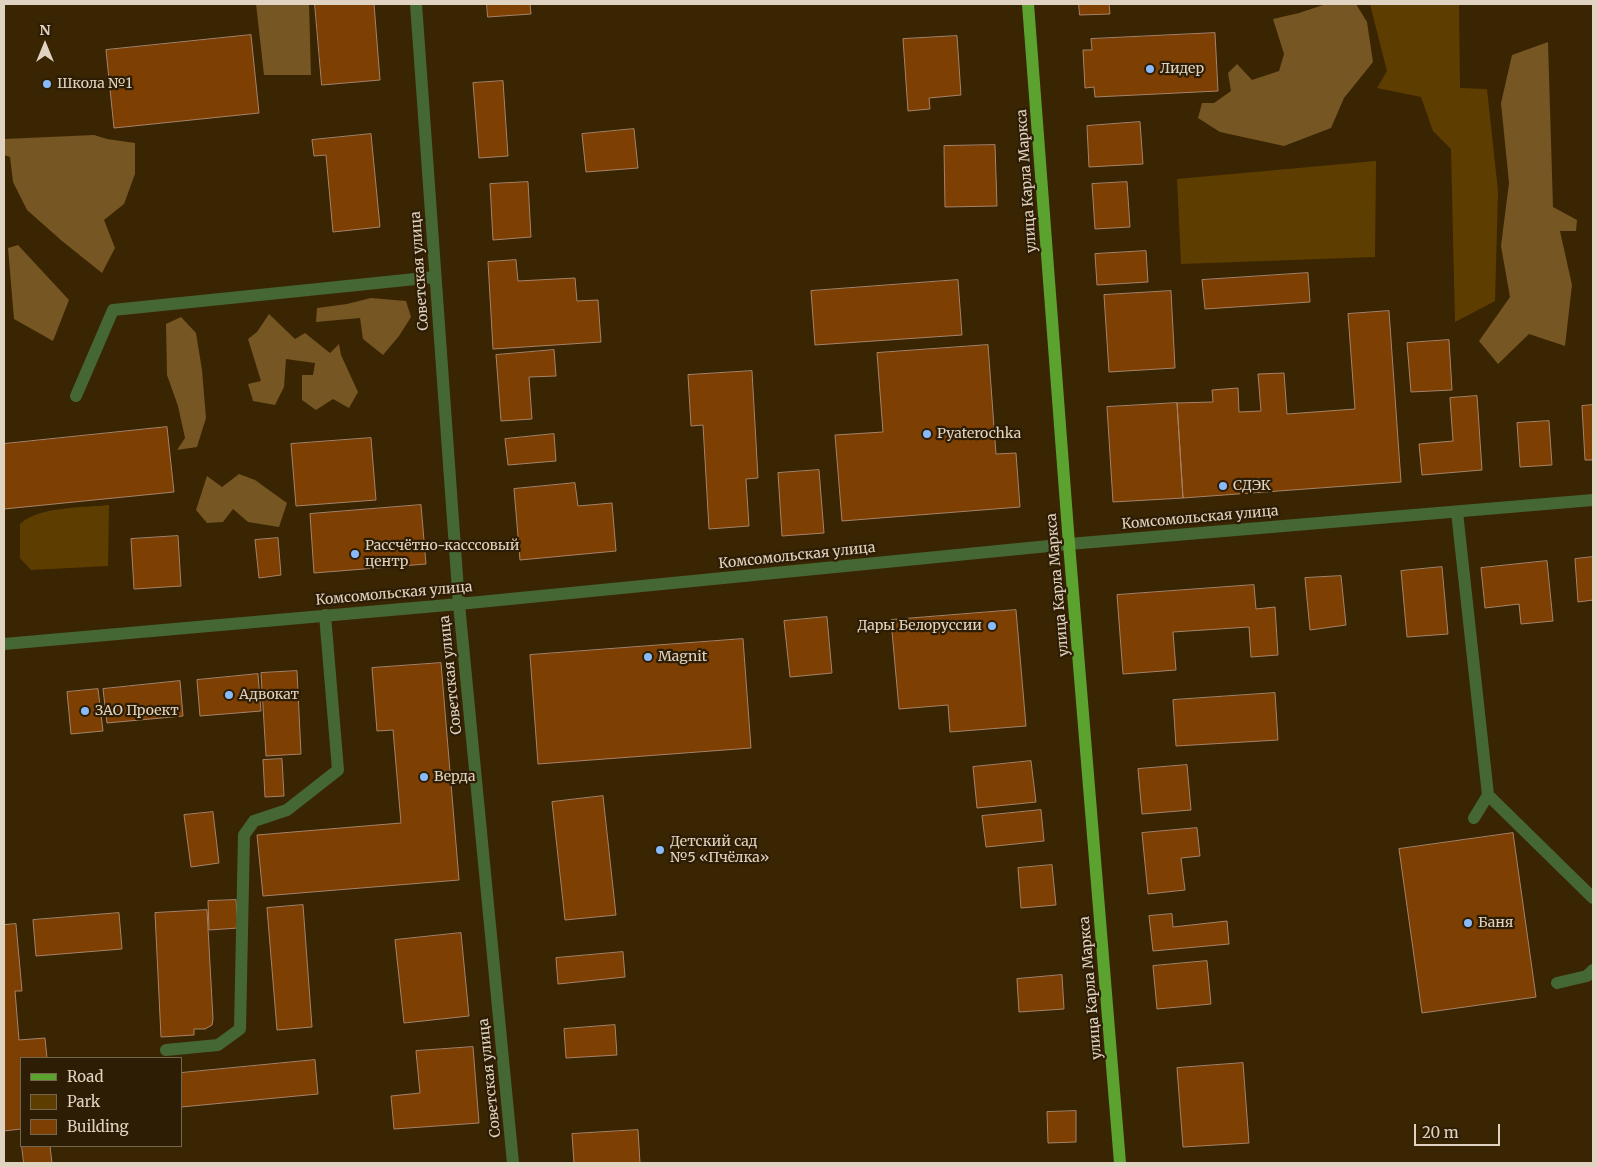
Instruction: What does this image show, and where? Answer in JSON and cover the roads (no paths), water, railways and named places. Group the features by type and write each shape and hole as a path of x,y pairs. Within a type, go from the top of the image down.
{"main road":[{"name":"улица Карла Маркса","path":"1028,4 1069,544 1120,1163"}],"street":[{"name":"Советская улица","path":"416,4 459,604 513,1163"},
{"path":"76,396 112,310 435,276"},
{"name":"Комсомольская улица","path":"4,644 459,604 1069,544 1593,500"},
{"path":"1457,512 1488,795 1474,818"},
{"path":"166,1050 218,1045 240,1030 244,835 254,821 287,810 338,770 326,615"},
{"path":"1488,795 1593,898"},
{"path":"1557,983 1587,976 1593,970"}],"place":[{"name":"Лидер","path":"1150,69"},
{"name":"Школа №1","path":"47,84"},
{"name":"Pyaterochka","path":"927,434"},
{"name":"СДЭК","path":"1223,486"},
{"name":"Рассчётно-касссовый центр","path":"355,554"},
{"name":"Дары Белоруссии","path":"992,626"},
{"name":"Magnit","path":"648,657"},
{"name":"Адвокат","path":"229,695"},
{"name":"ЗАО Проект","path":"85,711"},
{"name":"Верда","path":"424,777"},
{"name":"Детский сад №5 «Пчёлка»","path":"660,850"},
{"name":"Баня","path":"1468,923"}]}
